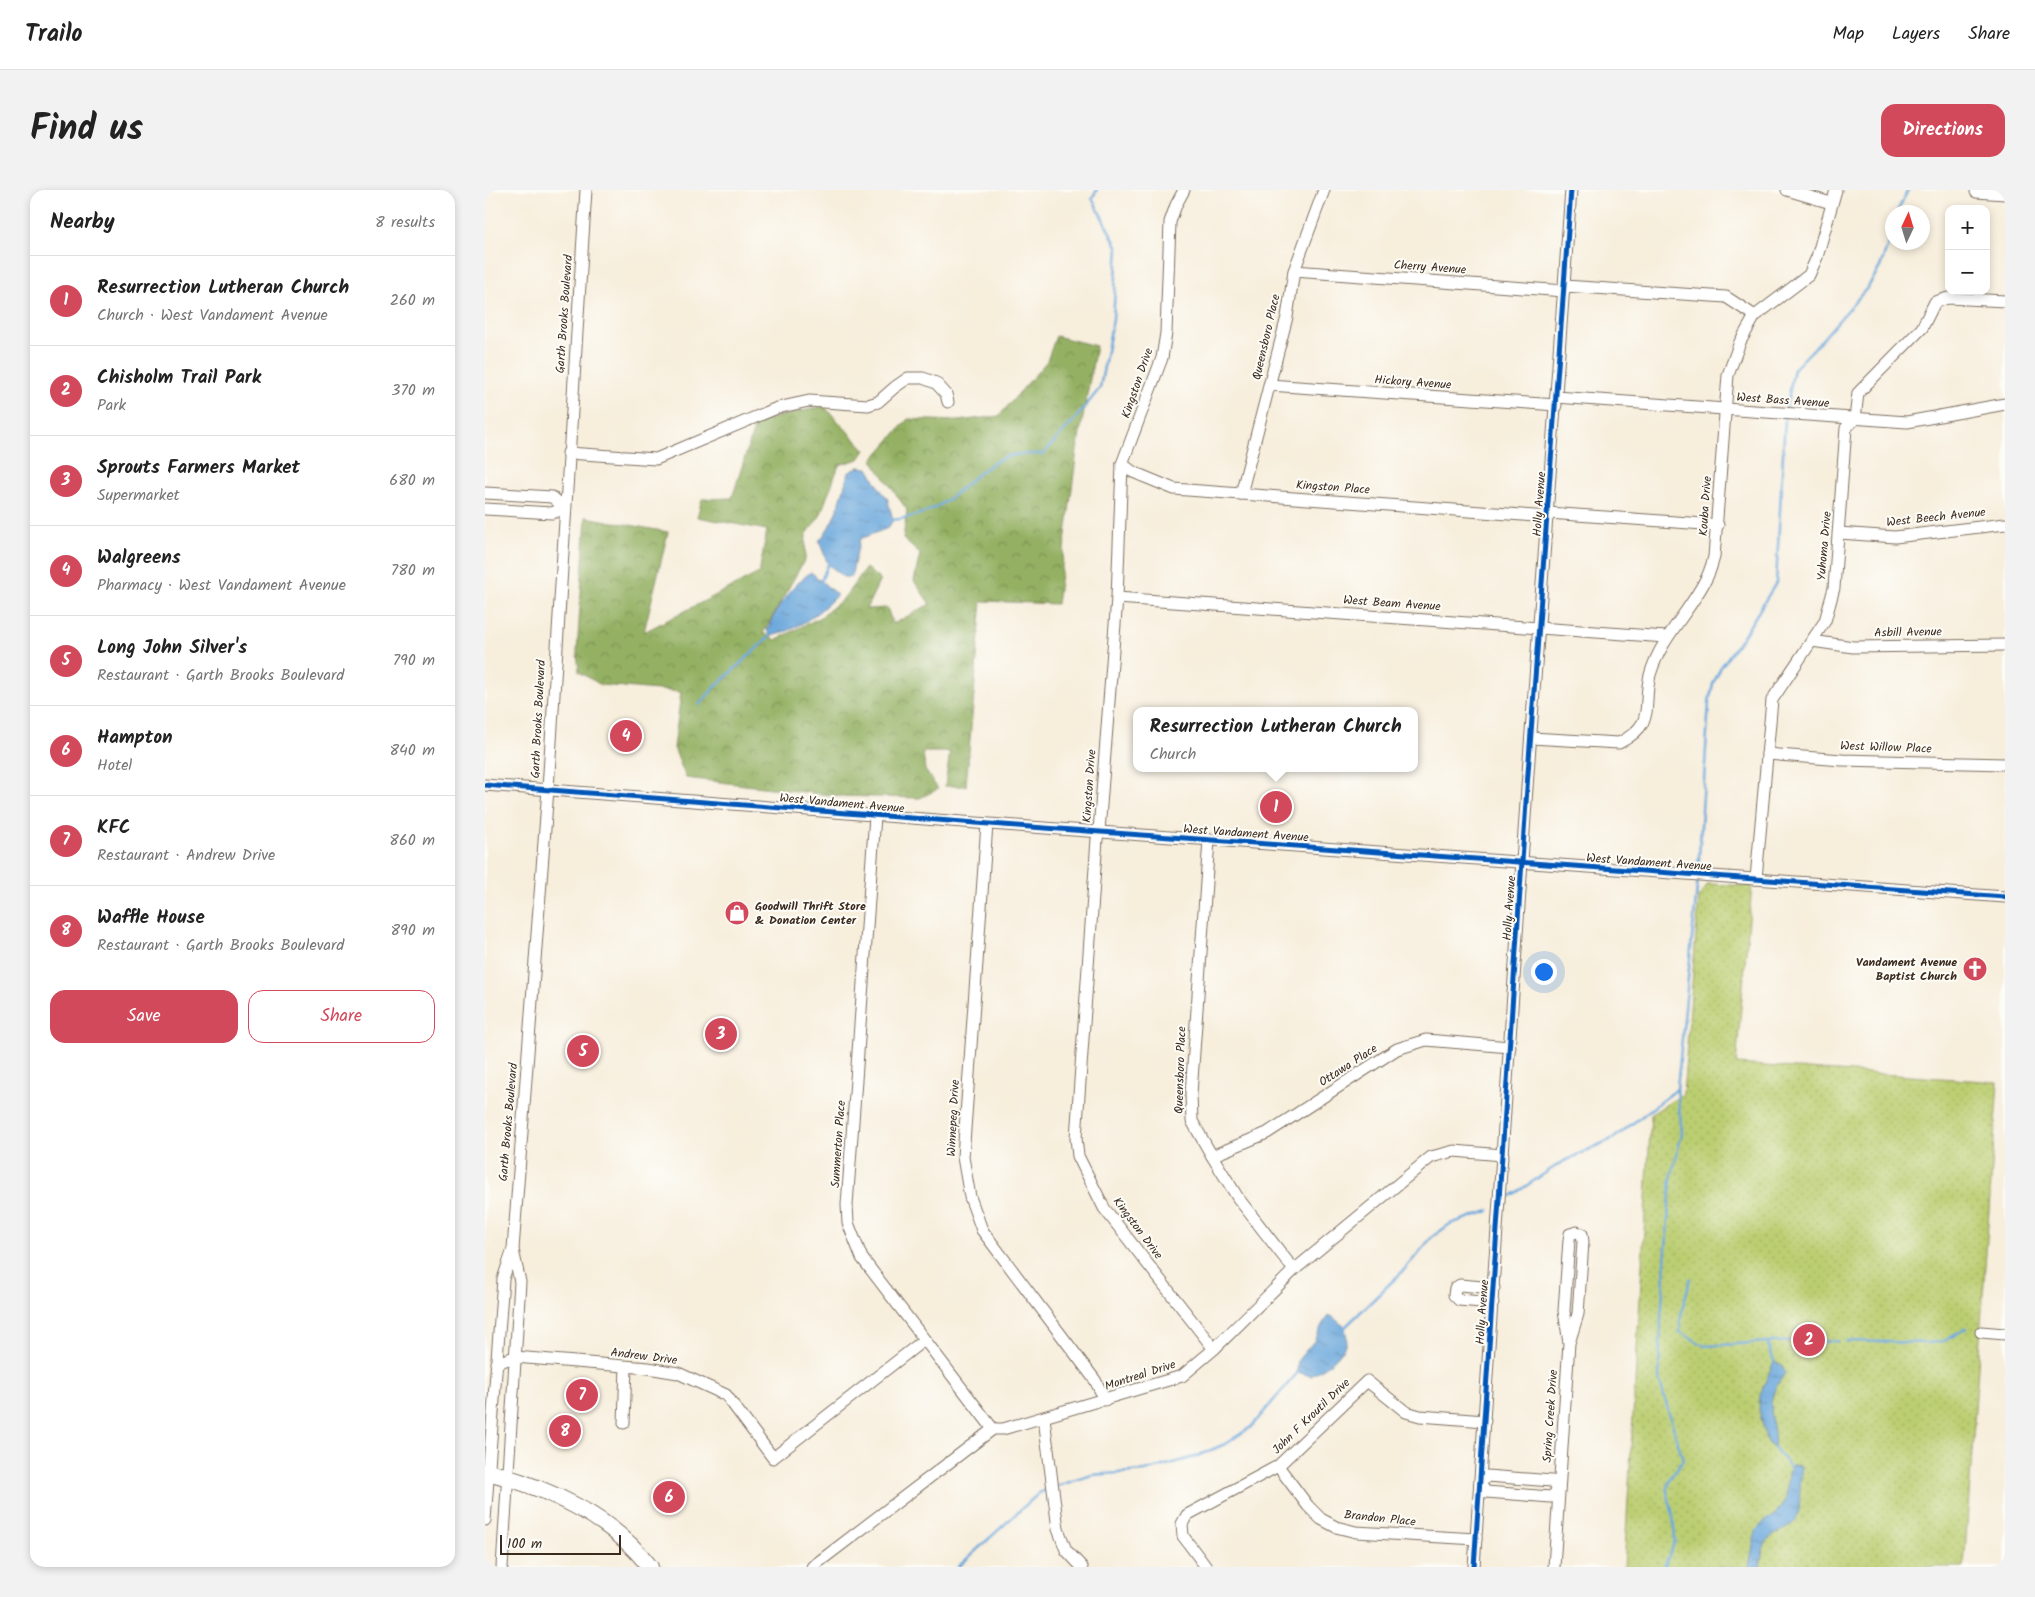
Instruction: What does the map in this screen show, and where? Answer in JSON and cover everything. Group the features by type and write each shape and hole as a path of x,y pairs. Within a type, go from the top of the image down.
{"highway":[{"path":"487,1471 573,1504 599,1519 621,1536 650,1567"}],"street":[{"name":"Garth Brooks Boulevard","path":"485,1520 487,1471 503,1279 513,1249 548,789 586,190"},
{"name":"Kingston Drive","path":"1184,190 1176,204 1170,222 1166,333 1162,358 1122,464 1117,598 1097,839 1077,1128 1079,1156 1104,1208 1214,1349"},
{"name":"Queensboro Place","path":"1241,494 1287,317 1294,272 1324,190"},
{"name":"Holly Avenue","path":"1474,1567 1571,190"},
{"path":"1787,190 1831,204"},
{"name":"Kouba Drive","path":"1531,738 1619,743 1630,738 1640,728 1646,716 1650,676 1666,637 1706,579 1714,558 1728,374 1740,342 1755,316 1809,275 1817,257 1836,190"},
{"path":"1976,192 2005,194"},
{"name":"Cherry Avenue","path":"1294,272 1726,297 1755,316"},
{"name":"Yuhoma Drive","path":"1757,879 1772,700 1825,621 1834,588 1846,428 1855,419 1858,394 1922,328 1935,302 1948,298 2005,302"},
{"path":"568,453 656,459 777,408 809,400 868,405 878,402 908,378 923,378 936,383 946,394 948,402"},
{"name":"Hickory Avenue","path":"1269,385 1556,401"},
{"name":"West Bass Avenue","path":"1556,401 1726,409 1907,422 2005,404"},
{"name":"Kingston Place","path":"1122,464 1133,472 1174,489 1718,525"},
{"path":"485,493 552,498 565,508"},
{"path":"519,511 521,496"},
{"path":"485,509 552,513 565,508"},
{"name":"West Beech Avenue","path":"1839,533 1895,537 2005,524"},
{"name":"West Beam Avenue","path":"1117,598 1666,637"},
{"name":"Asbill Avenue","path":"1812,641 1853,647 2005,645"},
{"name":"West Willow Place","path":"1767,754 1842,760 2005,764"},
{"name":"West Vandament Avenue","path":"485,785 1523,864 2005,897"},
{"name":"Summerton Place","path":"875,816 848,1195 848,1223 862,1258 993,1429"},
{"name":"Winnepeg Drive","path":"987,824 963,1157 970,1197 982,1230 1095,1380 1105,1400"},
{"name":"Queensboro Place","path":"1209,840 1191,1094 1192,1121 1238,1198 1294,1270"},
{"name":"Ottawa Place","path":"1212,1156 1267,1133 1397,1049 1410,1044 1426,1040 1510,1047"},
{"name":"Montreal Drive","path":"813,1567 993,1429 1003,1429 1044,1418 1182,1376 1214,1349 1294,1270 1431,1157 1454,1152 1503,1155"},
{"name":"Spring Creek Drive","path":"1554,1567 1569,1344 1564,1311 1568,1248 1571,1234 1577,1232 1582,1234 1583,1242 1578,1314 1569,1344"},
{"name":"Garth Brooks Boulevard","path":"501,1567 520,1282 513,1249"},
{"path":"1493,1303 1459,1300 1454,1295 1455,1288 1460,1285 1494,1288"},
{"path":"1981,1332 2005,1334"},
{"name":"Andrew Drive","path":"496,1363 515,1357 678,1373 725,1395 773,1458 924,1340"},
{"path":"624,1422 626,1367"},
{"name":"John F Kroutil Drive","path":"1206,1567 1183,1536 1182,1524 1187,1515 1278,1466 1367,1381 1406,1412 1420,1416 1485,1421"},
{"path":"1044,1418 1058,1529 1066,1550 1082,1567"},
{"name":"Brandon Place","path":"1278,1466 1308,1506 1321,1519 1336,1527 1356,1532 1476,1539"},
{"name":"Spring Creek Drive","path":"1480,1484 1487,1476 1552,1480 1559,1490"},
{"path":"1480,1484 1486,1492 1551,1497 1559,1490"}],"green space":[{"path":"1056,336 1096,346 1077,450 1057,604 982,601 966,786 945,786 950,752 923,752 925,770 938,789 920,798 838,796 686,778 674,748 681,692 601,685 579,672 577,652 586,517 668,532 644,632 759,573 767,530 697,517 702,499 732,498 756,422 824,406 865,450 859,459 839,465 820,516 806,535 805,559 763,633 776,640 822,616 843,599 866,568 880,580 866,609 887,608 893,624 930,604 914,581 920,554 903,539 907,510 872,460 908,419 957,421 999,416 1047,361"},
{"path":"1708,884 1752,886 1736,1064 1998,1082 1964,1567 1624,1567 1651,1114 1683,1094 1699,898"}],"water":[{"path":"858,467 868,468 887,497 893,520 888,528 860,539 851,577 843,577 828,564 819,541 834,518 848,473"},
{"path":"811,572 837,595 807,621 780,634 770,636 767,630 780,606 797,584"},
{"path":"1330,1315 1345,1327 1347,1339 1342,1351 1321,1370 1311,1376 1297,1372 1298,1360 1314,1341 1323,1323"},
{"path":"1774,1361 1782,1365 1785,1373 1775,1389 1771,1401 1774,1447 1769,1445 1766,1440 1759,1409 1760,1395"},
{"path":"1793,1465 1801,1466 1798,1514 1790,1526 1774,1534 1767,1541 1760,1567 1749,1567 1756,1530 1774,1516 1786,1499 1788,1473"}],"waterway":[{"path":"892,520 920,514 940,505 983,470 1008,456 1016,454 1043,454 1077,417 1100,388 1113,319 1118,248 1092,198 1097,190"},
{"path":"1900,205 1908,190"},
{"path":"1786,410 1794,369 1868,287 1880,267 1886,250"},
{"path":"1698,873 1709,702 1713,684 1721,667 1744,635 1776,583 1785,418"},
{"path":"821,581 828,564 831,564"},
{"path":"699,705 714,688 771,635"},
{"path":"1664,1567 1675,1541 1673,1515 1667,1491 1671,1477 1683,1460 1659,1379 1661,1318 1671,1178 1682,1133 1677,1089 1698,878"},
{"path":"1511,1196 1562,1162 1614,1138 1677,1089"},
{"path":"1343,1329 1404,1270 1432,1237 1450,1224 1489,1211"},
{"path":"1690,1279 1682,1312 1680,1332 1705,1346 1767,1342 1838,1341"},
{"path":"1846,1341 1929,1343 1944,1341 1967,1328"},
{"path":"1767,1342 1774,1361"},
{"path":"1057,1486 1092,1475 1145,1471 1195,1457 1225,1444 1251,1427 1299,1371"},
{"path":"1774,1447 1791,1469"},
{"path":"958,1567 1039,1493 1049,1489"}],"cycle path":[{"path":"1474,1567 1528,773 1571,190"},
{"path":"485,785 976,823 2005,897"}],"place":[{"name":"Walgreens","path":"626,736"},
{"name":"Resurrection Lutheran Church","path":"1276,807"},
{"name":"Goodwill Thrift Store & Donation Center","path":"737,913"},
{"name":"Vandament Avenue Baptist Church","path":"1975,969"},
{"name":"Sprouts Farmers Market","path":"721,1034"},
{"name":"Long John Silver's","path":"583,1051"},
{"name":"Chisholm Trail Park","path":"1809,1340"},
{"name":"KFC","path":"582,1395"},
{"name":"Waffle House","path":"565,1431"},
{"name":"Hampton","path":"669,1497"}]}
